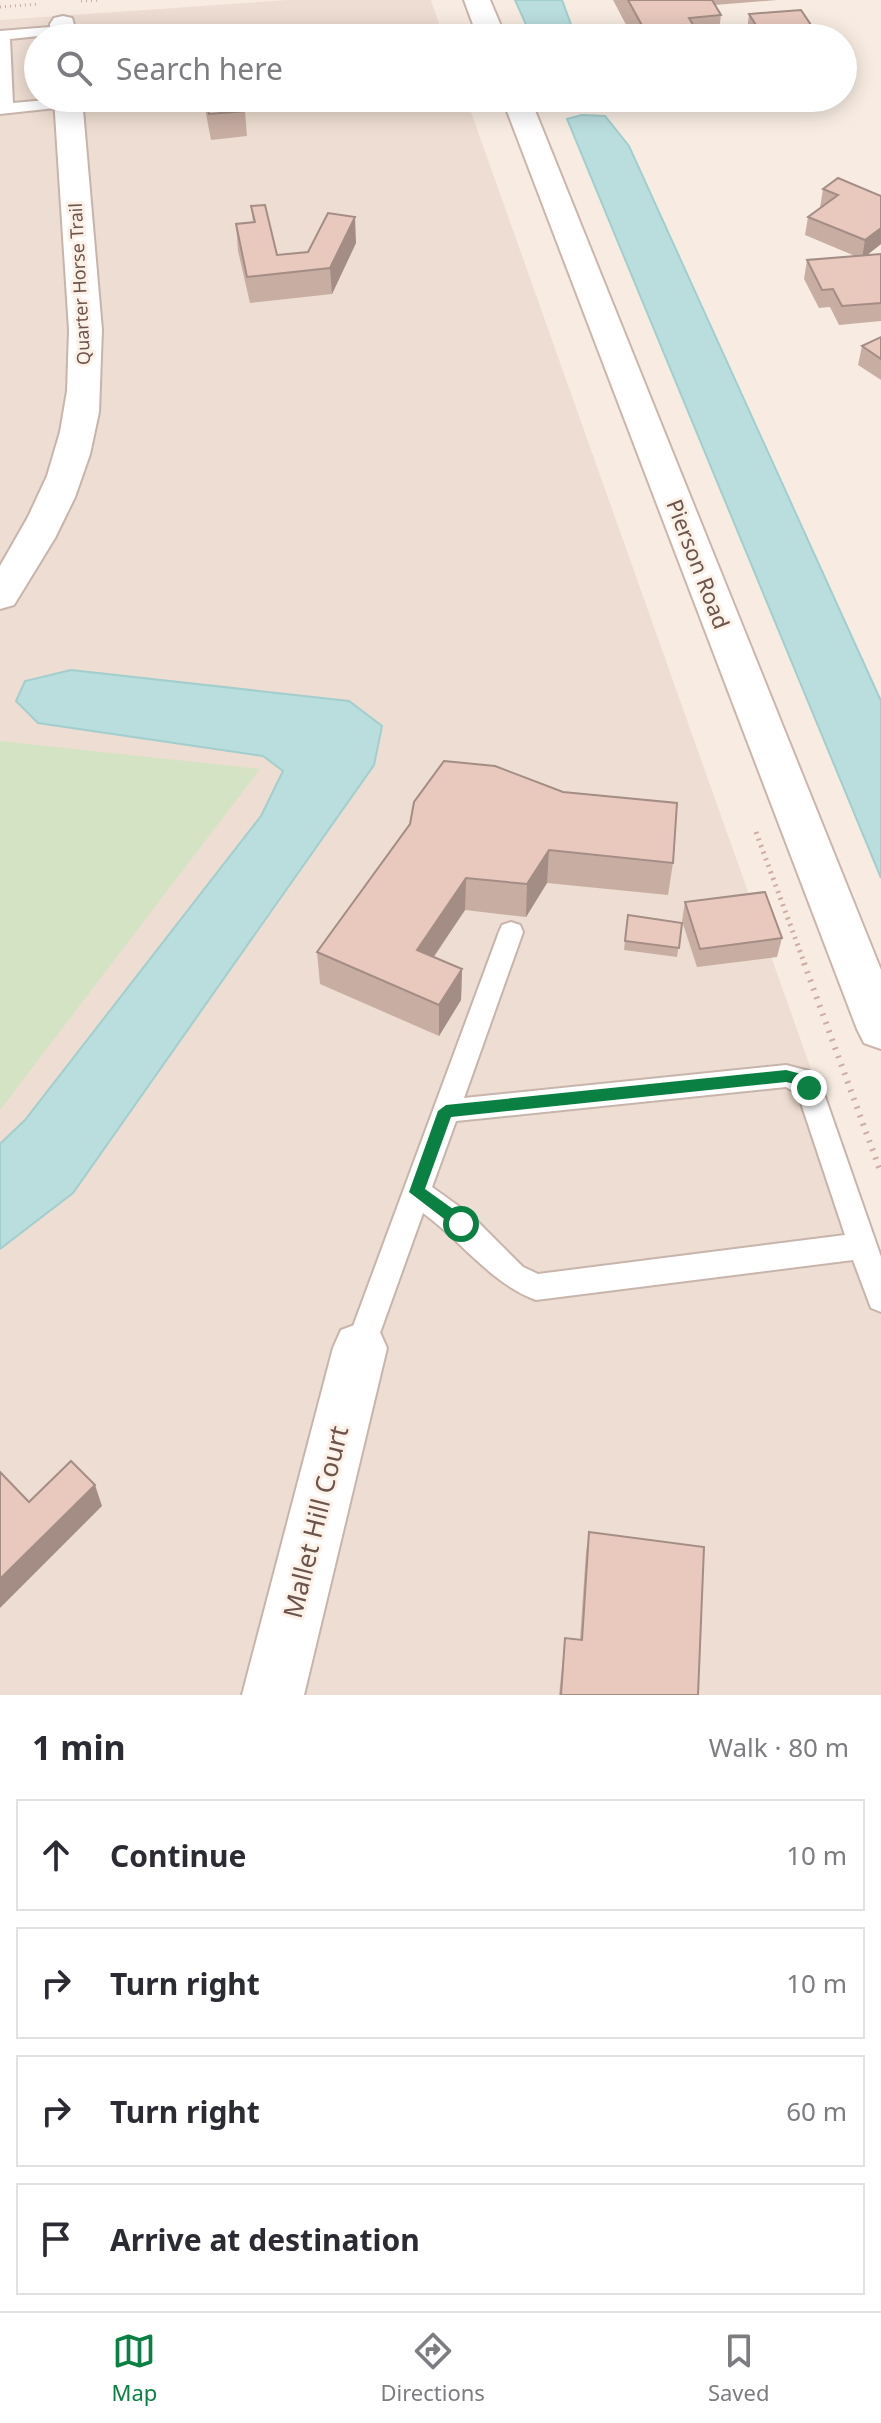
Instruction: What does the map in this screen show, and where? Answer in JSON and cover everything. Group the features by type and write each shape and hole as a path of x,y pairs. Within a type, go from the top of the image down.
{"street":[{"path":"477,0 486,24"},
{"name":"Quarter Horse Trail","path":"0,596 30,550 60,490 78,433 84,398 86,346 70,112"},
{"name":"Pierson Road","path":"521,112 881,1029"},
{"name":"Mallet Hill Court","path":"273,1695 360,1348"}],"lane":[{"path":"24,34 2,35 2,109 24,106"},
{"path":"360,1348 511,932"},
{"path":"446,1111 786,1076 800,1079 809,1088 881,1299"},
{"path":"417,1192 461,1224 513,1276 536,1287 862,1246"}],"shaded area":[{"path":"288,0 431,0 439,24 24,24 24,112 471,112 881,1266 881,1695 0,1695 0,20"}],"green space":[{"path":"0,741 260,769 0,1110"}],"water":[{"path":"515,0 562,0 571,24 526,24"},
{"path":"582,115 605,116 629,146 881,701 881,878 567,119"},
{"path":"71,670 349,701 382,726 374,765 73,1193 0,1249 0,1144 25,1120 261,816 283,771 263,756 38,723 16,701 25,681"}],"building":[{"path":"628,0 712,0 721,15 689,18 693,24 641,24"},
{"path":"801,10 810,24 755,24 749,14"},
{"path":"838,178 881,196 881,228 865,240 808,217 838,195 823,189"},
{"path":"265,205 277,255 308,252 328,213 355,217 330,268 247,277 236,224 255,222 251,206"},
{"path":"881,254 881,303 842,306 833,289 822,290 807,260"},
{"path":"881,337 881,359 862,346"},
{"path":"444,761 495,766 563,792 677,803 673,863 549,850 527,884 466,878 417,950 462,969 439,1005 317,952 410,824 414,802"},
{"path":"765,892 782,938 700,949 685,902"},
{"path":"628,915 682,923 679,948 625,941"},
{"path":"71,1461 95,1485 0,1579 0,1472 29,1502"},
{"path":"589,1532 704,1547 698,1695 561,1695 565,1638 582,1640"}],"route":[{"path":"461,1224 417,1192 446,1111 786,1076 800,1079 809,1088"}]}
